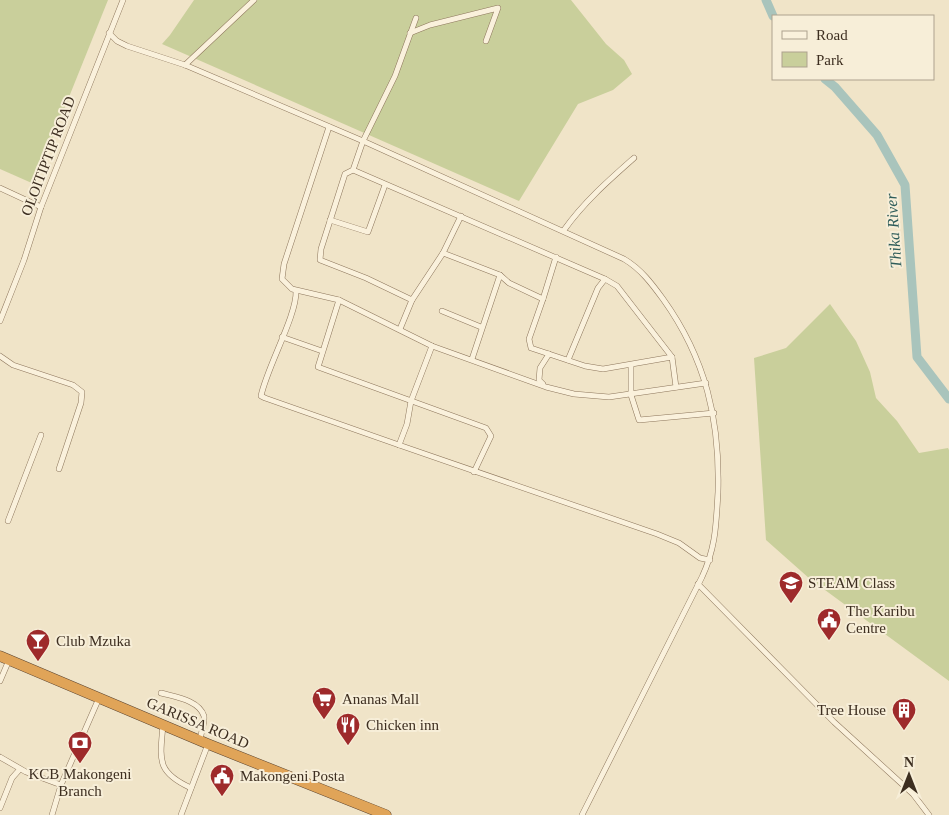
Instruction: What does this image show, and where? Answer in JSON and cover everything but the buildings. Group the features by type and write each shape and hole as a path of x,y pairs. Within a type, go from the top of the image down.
{"highway":[{"name":"GARISSA ROAD","path":"4,658 204,743 386,815"}],"street":[{"name":"OLOITIPTIP ROAD","path":"0,321 24,260 41,207 122,0"},
{"path":"185,65 254,0"},
{"path":"410,33 430,24 498,8 486,41"},
{"path":"412,300 366,278 320,260 321,248 345,174 354,170 363,141 395,76 416,18"},
{"path":"109,33 122,44 185,65 363,141 564,230 624,259 635,265 646,276 680,326 695,352 714,413 718,468 718,516 715,542 710,560 582,815"},
{"path":"329,127 284,264 282,274 284,283 296,290 339,300 432,346 546,387 596,397 630,395 706,383"},
{"path":"564,230 590,197 634,158"},
{"path":"354,170 385,185 556,257 617,286 672,357 676,387"},
{"path":"330,220 368,232 385,185"},
{"path":"0,188 41,207"},
{"path":"400,330 412,300 443,253 461,216"},
{"path":"443,253 500,275 509,284 543,299"},
{"path":"556,257 528,344 531,348 603,369 631,366 672,357"},
{"path":"472,359 481,327 500,275"},
{"path":"568,360 598,288 605,279"},
{"path":"296,290 296,300 261,396 474,472 657,534 679,543 700,558 710,560"},
{"path":"339,300 322,351 323,357 318,367 486,428 491,436 474,472"},
{"path":"442,311 481,327"},
{"path":"282,337 322,351"},
{"path":"399,445 407,424 411,401 432,346"},
{"path":"546,387 540,382 539,375 549,354"},
{"path":"0,356 13,365 73,385 82,392 81,403 59,469"},
{"path":"631,366 630,395 639,420 714,413"},
{"path":"8,521 41,435"},
{"path":"698,584 834,722 913,794 929,815"},
{"path":"0,681 4,658"},
{"path":"162,693 185,700 199,707 204,717 204,743 192,788 181,815"},
{"path":"52,815 62,785 99,698"},
{"path":"163,725 161,763 163,769 177,782 192,788"},
{"path":"0,757 20,769 62,785"},
{"path":"0,808 12,778 20,769"}],"green space":[{"path":"0,0 108,0 34,184 0,169"},
{"path":"194,0 571,0 606,44 624,60 632,74 613,90 578,104 519,201 162,44"},
{"path":"830,304 856,341 870,372 876,398 897,421 919,453 948,448 949,450 949,681 810,579 766,540 754,358 786,348"}],"waterway":[{"name":"Thika River","path":"766,0 773,15"},
{"name":"Thika River","path":"826,80 835,87 877,135 905,185 917,357 949,399"}],"place":[{"name":"STEAM Class","path":"791,604"},
{"name":"The Karibu Centre","path":"829,641"},
{"name":"Club Mzuka","path":"38,662"},
{"name":"Ananas Mall","path":"324,720"},
{"name":"Tree House","path":"904,731"},
{"name":"Chicken inn","path":"348,746"},
{"name":"KCB Makongeni Branch","path":"80,764"},
{"name":"Makongeni Posta","path":"222,797"}]}
